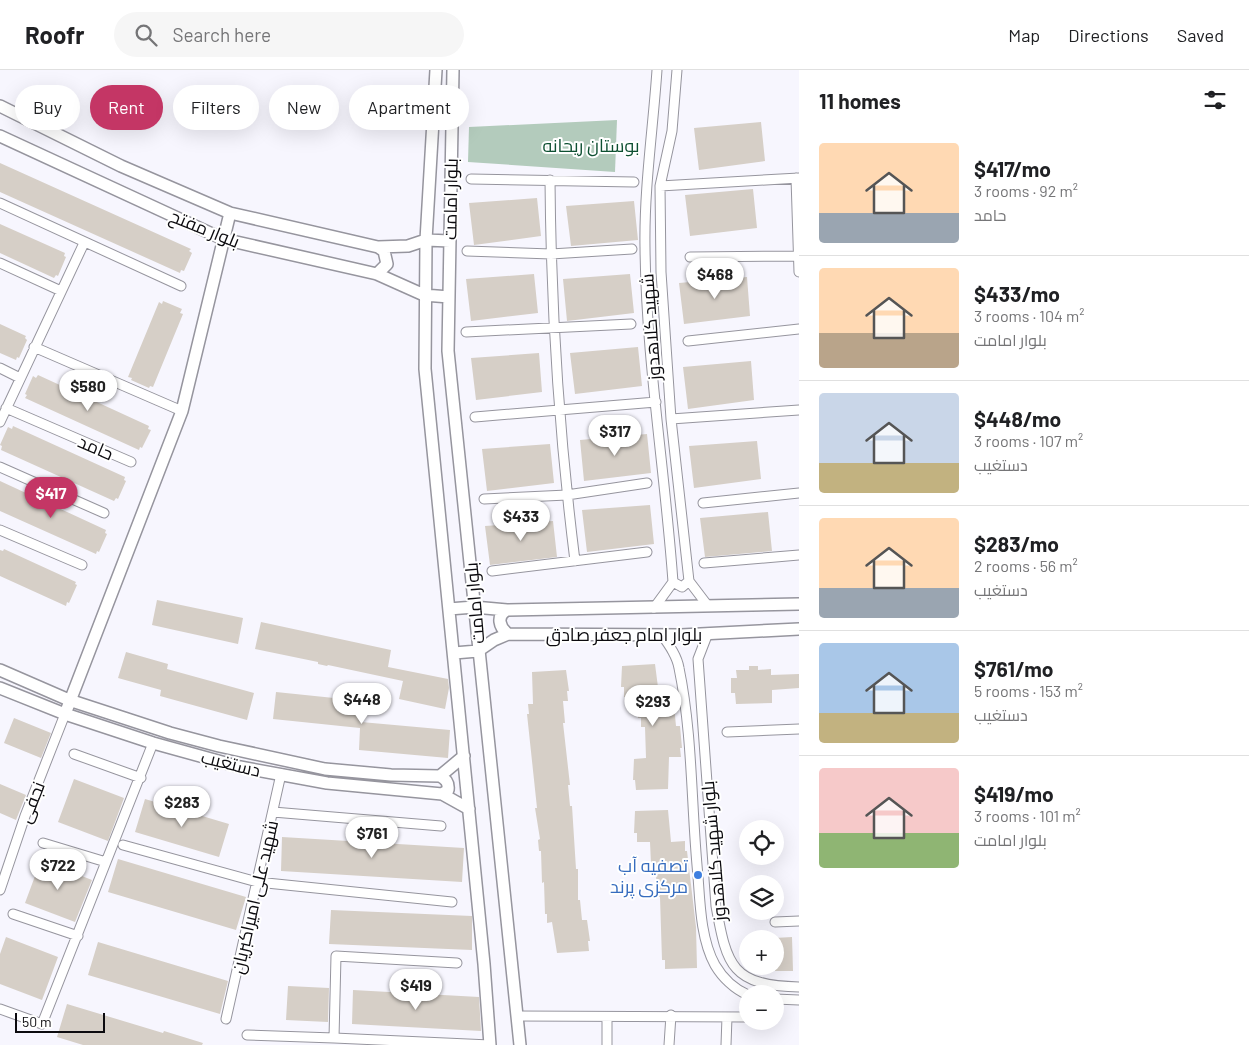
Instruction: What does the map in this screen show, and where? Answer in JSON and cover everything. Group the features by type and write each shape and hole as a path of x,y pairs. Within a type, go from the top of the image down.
{"street":[{"name":"بلوار امامت","path":"436,70 426,240 424,295 425,370 464,756 490,1045"},
{"name":"بلوار امامت","path":"453,70 448,352 461,462 478,651 520,1045"},
{"name":"شهید کلاهدوز","path":"657,70 647,183 645,245 647,318 666,492 673,582"},
{"name":"شهید کلاهدوز","path":"677,70 672,118 660,186 661,272 671,419 689,581"},
{"name":"بلوار مفتح","path":"0,106 112,161 230,214 378,247 408,246 426,240 450,240"},
{"path":"654,116 672,118"},
{"name":"بلوار مفتح","path":"0,136 223,239 377,274 424,295 449,297"},
{"path":"660,186 797,178 799,272"},
{"path":"471,179 634,182"},
{"path":"550,180 554,329 567,495 575,561"},
{"path":"0,204 181,286"},
{"path":"65,714 182,411 230,214"},
{"path":"0,422 84,243"},
{"path":"377,274 387,264 384,251 378,247"},
{"path":"467,251 551,254 632,250"},
{"path":"690,257 798,256"},
{"path":"0,263 61,291"},
{"path":"466,332 631,324"},
{"path":"688,341 799,328"},
{"path":"34,347 182,411"},
{"path":"0,368 20,378"},
{"path":"475,417 656,402"},
{"name":"حامد","path":"6,408 131,462"},
{"path":"671,419 799,410"},
{"path":"0,467 104,513"},
{"path":"484,499 567,495 647,483"},
{"path":"666,492 679,490"},
{"path":"703,503 799,493"},
{"path":"0,530 82,565"},
{"path":"492,571 647,552"},
{"path":"704,563 799,555"},
{"path":"654,608 673,582 682,587 689,581 708,606"},
{"name":"بلوار امام جعفر صادق","path":"449,609 474,607 507,610 654,608 799,604"},
{"path":"507,610 502,613 500,621 501,626 508,634"},
{"name":"بلوار امام جعفر صادق","path":"454,653 478,651 494,640 508,634 708,634 799,629"},
{"name":"بلوار شهید کلاهدوز","path":"662,634 674,654 679,667 688,740 700,904 706,939 714,963 724,977 739,991"},
{"name":"بلوار شهید کلاهدوز","path":"708,634 698,659 716,906 725,951 736,968 749,980 776,986 799,988"},
{"name":"دستغیب","path":"0,670 69,700 170,732 325,769 440,776"},
{"name":"دستغیب","path":"0,688 65,714 154,743 240,767 327,783 442,794 469,810"},
{"name":"نجفی","path":"0,890 25,816 65,714"},
{"path":"727,732 799,729"},
{"path":"0,1009 42,1024 154,743"},
{"path":"74,754 141,778"},
{"path":"442,794 448,790 448,786 447,782 440,776 464,756"},
{"name":"شهید علی امیراکبریان","path":"226,1019 281,774"},
{"path":"273,812 441,826"},
{"path":"43,843 106,862"},
{"path":"123,845 257,882 452,902"},
{"path":"13,914 78,936"},
{"path":"775,922 799,922"},
{"path":"334,1038 336,956 457,963"},
{"path":"784,999 799,1000"},
{"path":"517,1016 739,1017"},
{"path":"607,1016 607,1045"},
{"path":"670,1016 670,1045"},
{"path":"726,1045 727,1017"},
{"path":"247,1035 490,1045"}],"green space":[{"name":"بوستان ریحانه","path":"617,120 615,172 468,162 469,127"}],"building":[{"path":"761,122 765,161 699,170 694,128"},
{"path":"0,163 191,249 189,251 192,253 184,271 181,270 180,273 0,192"},
{"path":"753,189 757,228 690,236 685,195"},
{"path":"537,198 541,236 474,245 469,203"},
{"path":"634,201 638,240 571,246 566,206"},
{"path":"0,224 65,253 64,256 66,257 58,276 56,275 54,278 0,253"},
{"path":"534,274 538,313 471,321 466,279"},
{"path":"630,274 634,313 567,321 563,279"},
{"path":"747,277 750,316 684,324 679,283"},
{"path":"163,301 182,309 180,313 183,314 153,387 150,386 149,388 128,377 159,302 162,304"},
{"path":"0,324 26,336 27,340 19,358 17,357 16,360 0,353"},
{"path":"638,347 642,386 575,394 570,353"},
{"path":"539,353 542,392 476,400 471,358"},
{"path":"751,361 754,400 688,409 683,367"},
{"path":"38,375 149,426 148,429 151,430 142,448 140,447 139,450 25,398 33,376 36,378"},
{"path":"13,426 125,477 124,480 126,481 118,499 116,498 114,501 1,450 2,446 0,445 8,427 12,429"},
{"path":"647,434 651,473 584,481 580,440"},
{"path":"757,441 761,479 694,488 689,446"},
{"path":"550,444 554,483 487,491 482,449"},
{"path":"0,481 106,530 105,533 107,534 99,552 97,551 96,554 0,511"},
{"path":"650,505 654,544 587,552 582,510"},
{"path":"768,512 772,551 705,557 700,518"},
{"path":"553,521 557,557 490,565 485,526"},
{"path":"4,549 76,582 75,584 77,585 69,603 67,602 66,606 0,576 0,550 3,551"},
{"path":"157,600 243,618 238,644 152,625"},
{"path":"261,622 391,650 388,667 448,679 449,688 445,709 399,699 403,681 255,649"},
{"path":"126,652 168,664 167,669 254,693 247,720 160,696 161,690 118,678"},
{"path":"655,664 659,695 673,695 676,726 680,726 681,757 669,757 668,789 636,790 635,780 633,780 634,759 646,758 645,727 641,727 641,718 638,718 637,696 624,697 624,687 621,687 622,666"},
{"path":"749,666 758,666 758,670 771,669 771,675 799,674 799,688 772,690 772,703 736,704 735,693 731,693 731,678 737,678 736,670 749,670"},
{"path":"566,670 569,691 567,691 568,701 563,701 565,723 563,723 570,785 568,785 570,806 572,806 576,869 578,869 578,900 580,900 582,920 587,920 590,941 588,941 589,951 557,953 552,922 547,923 547,914 545,914 544,882 542,883 541,851 539,851 538,840 540,839 535,808 537,808 527,714 529,714 528,704 533,704 532,672"},
{"path":"276,692 363,701 361,722 450,730 448,758 359,750 360,728 273,719"},
{"path":"14,718 51,733 41,758 4,743"},
{"path":"74,779 124,798 108,841 58,822"},
{"path":"0,784 26,795 16,820 0,813"},
{"path":"145,799 229,824 219,857 135,832"},
{"path":"668,810 671,842 685,841 685,851 687,851 696,927 697,968 665,969 665,960 662,960 660,897 657,897 654,864 651,864 650,842 637,842 637,833 634,833 635,811"},
{"path":"282,837 464,848 462,882 281,871"},
{"path":"118,859 246,897 236,930 108,892"},
{"path":"41,860 92,880 75,922 25,903"},
{"path":"331,910 472,916 472,950 329,944"},
{"path":"6,937 58,957 42,1000 0,984 0,954"},
{"path":"784,937 792,937 793,971 784,971"},
{"path":"98,942 228,981 220,1014 88,975"},
{"path":"288,986 329,988 328,1022 286,1020"},
{"path":"353,990 479,997 481,1031 352,1024"},
{"path":"67,1004 203,1043 202,1045 83,1045 57,1037"}],"place":[{"name":"تصفیه آب مرکزی پرند","path":"698,875"}]}
